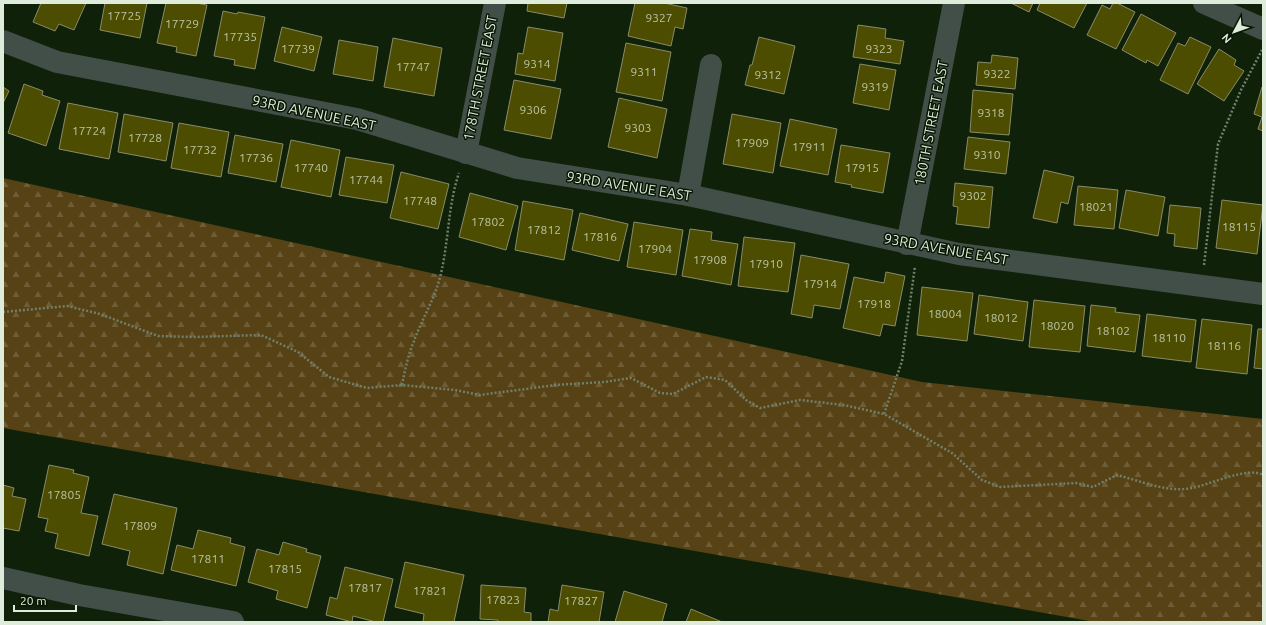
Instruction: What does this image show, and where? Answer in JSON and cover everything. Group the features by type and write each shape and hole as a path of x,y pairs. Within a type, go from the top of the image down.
{"street":[{"name":"178TH STREET EAST","path":"466,153 495,3"},
{"name":"180TH STREET EAST","path":"913,245 954,3"},
{"path":"1204,3 1263,29"},
{"name":"93RD AVENUE EAST","path":"3,41 57,62 357,119 516,168 688,195 959,254 1263,294"},
{"path":"688,195 711,65"},
{"path":"3,578 79,595 233,622"}],"path":[{"path":"1201,286 1218,144 1241,90 1263,48"},
{"path":"402,385 405,366 438,282 446,249 451,208 456,185 466,153"},
{"path":"884,414 900,371 902,361 913,245"},
{"path":"3,312 66,306 100,314 158,336 194,337 261,335 298,352 330,377 367,388 402,385 455,390 480,395 556,385 604,382 631,378 660,393 673,394 706,377 724,380 746,400 760,408 800,400 844,405 884,414 952,453 982,480 1000,488 1076,483 1093,487 1117,475 1165,488 1191,488 1241,474 1259,473 1263,475"}],"green space":[{"path":"3,178 922,382 1263,419 1263,622 1095,622 3,428"}],"building":[{"path":"41,3 86,3 74,30 59,24 55,31 33,22"},
{"path":"105,3 147,3 140,38 100,30"},
{"path":"166,3 196,3 207,5 196,56 176,52 177,47 157,43"},
{"path":"528,3 567,3 564,18 527,11"},
{"path":"635,3 664,3 687,8 683,29 675,27 671,46 628,36"},
{"path":"1011,3 1033,3 1029,12"},
{"path":"1040,3 1087,3 1074,28 1037,10"},
{"path":"1113,3 1117,3 1135,12 1116,49 1087,35 1102,5 1110,9"},
{"path":"223,11 265,17 255,69 234,65 235,60 214,56"},
{"path":"1141,14 1176,33 1158,66 1147,60 1146,63 1122,50"},
{"path":"858,25 886,29 885,38 904,41 900,64 853,57"},
{"path":"282,27 322,37 314,71 274,61"},
{"path":"528,27 563,33 555,81 515,74 518,53 523,54"},
{"path":"759,37 795,46 784,94 745,85"},
{"path":"1190,37 1211,47 1188,94 1160,80 1178,43 1185,46"},
{"path":"393,38 442,48 434,96 384,87"},
{"path":"339,40 378,47 373,81 333,74"},
{"path":"626,43 671,52 662,101 616,92"},
{"path":"1219,49 1236,60 1234,65 1244,71 1224,101 1197,84"},
{"path":"992,55 1018,58 1015,89 976,85 978,62 991,63"},
{"path":"860,64 896,70 889,110 853,103"},
{"path":"514,80 561,89 551,139 504,130"},
{"path":"24,84 43,91 42,95 60,101 46,146 8,133"},
{"path":"3,87 9,91 3,103"},
{"path":"1262,87 1263,131 1258,129 1262,117 1254,114"},
{"path":"973,90 1013,94 1009,135 970,132"},
{"path":"619,98 667,109 657,158 608,147"},
{"path":"68,103 118,113 109,159 59,149"},
{"path":"124,114 173,123 166,161 118,152"},
{"path":"732,114 781,123 773,173 723,164"},
{"path":"790,119 837,129 828,175 780,166"},
{"path":"179,123 229,132 221,177 171,168"},
{"path":"235,135 283,144 276,182 228,173"},
{"path":"968,137 1010,142 1006,174 964,169"},
{"path":"291,140 340,150 331,197 281,187"},
{"path":"841,145 890,153 883,193 851,187 852,185 835,182"},
{"path":"346,157 394,165 387,203 339,195"},
{"path":"1044,170 1074,177 1068,204 1061,202 1057,223 1033,218"},
{"path":"401,172 449,184 438,229 390,218"},
{"path":"955,183 993,187 989,228 956,224 958,207 953,206"},
{"path":"1078,186 1118,190 1114,229 1074,225"},
{"path":"1126,190 1165,197 1158,236 1119,228"},
{"path":"470,193 518,206 506,250 459,237"},
{"path":"1222,200 1263,205 1257,254 1216,248"},
{"path":"523,201 573,210 564,260 515,250"},
{"path":"1170,205 1201,208 1197,249 1174,246 1175,234 1167,233"},
{"path":"580,213 628,224 619,261 572,250"},
{"path":"634,222 683,230 676,275 627,267"},
{"path":"690,229 712,232 711,240 738,244 731,285 682,276"},
{"path":"744,237 795,243 788,292 738,286"},
{"path":"801,255 849,264 840,309 814,305 812,318 791,314"},
{"path":"886,272 905,276 895,326 883,324 880,336 843,328 854,277 884,283"},
{"path":"922,287 973,293 967,341 917,335"},
{"path":"979,295 1028,302 1023,341 974,334"},
{"path":"1034,300 1085,306 1080,352 1029,347"},
{"path":"1091,305 1116,308 1115,312 1140,315 1135,352 1087,346"},
{"path":"1147,314 1196,320 1191,362 1142,356"},
{"path":"1202,319 1252,325 1247,374 1196,368"},
{"path":"1258,329 1263,329 1263,369 1254,368"},
{"path":"49,465 74,470 73,473 89,477 81,513 98,516 89,556 55,548 58,534 45,531 48,519 38,517"},
{"path":"3,485 14,488 12,496 26,499 19,531 3,528"},
{"path":"114,494 177,508 163,574 127,565 130,551 102,544"},
{"path":"198,530 231,538 230,543 245,547 236,586 171,570 177,545 193,549"},
{"path":"283,542 307,549 306,552 321,556 307,608 276,599 278,591 248,582 257,549 279,555"},
{"path":"405,562 464,575 454,622 423,622 424,614 395,607"},
{"path":"345,567 393,579 383,622 376,622 353,616 352,622 326,615 330,597 337,599"},
{"path":"481,585 526,588 524,612 531,613 531,622 498,622 498,620 480,619"},
{"path":"562,585 604,592 599,622 548,622 550,609 558,611"},
{"path":"624,591 667,604 662,622 615,622"},
{"path":"691,609 722,622 686,622"}]}
